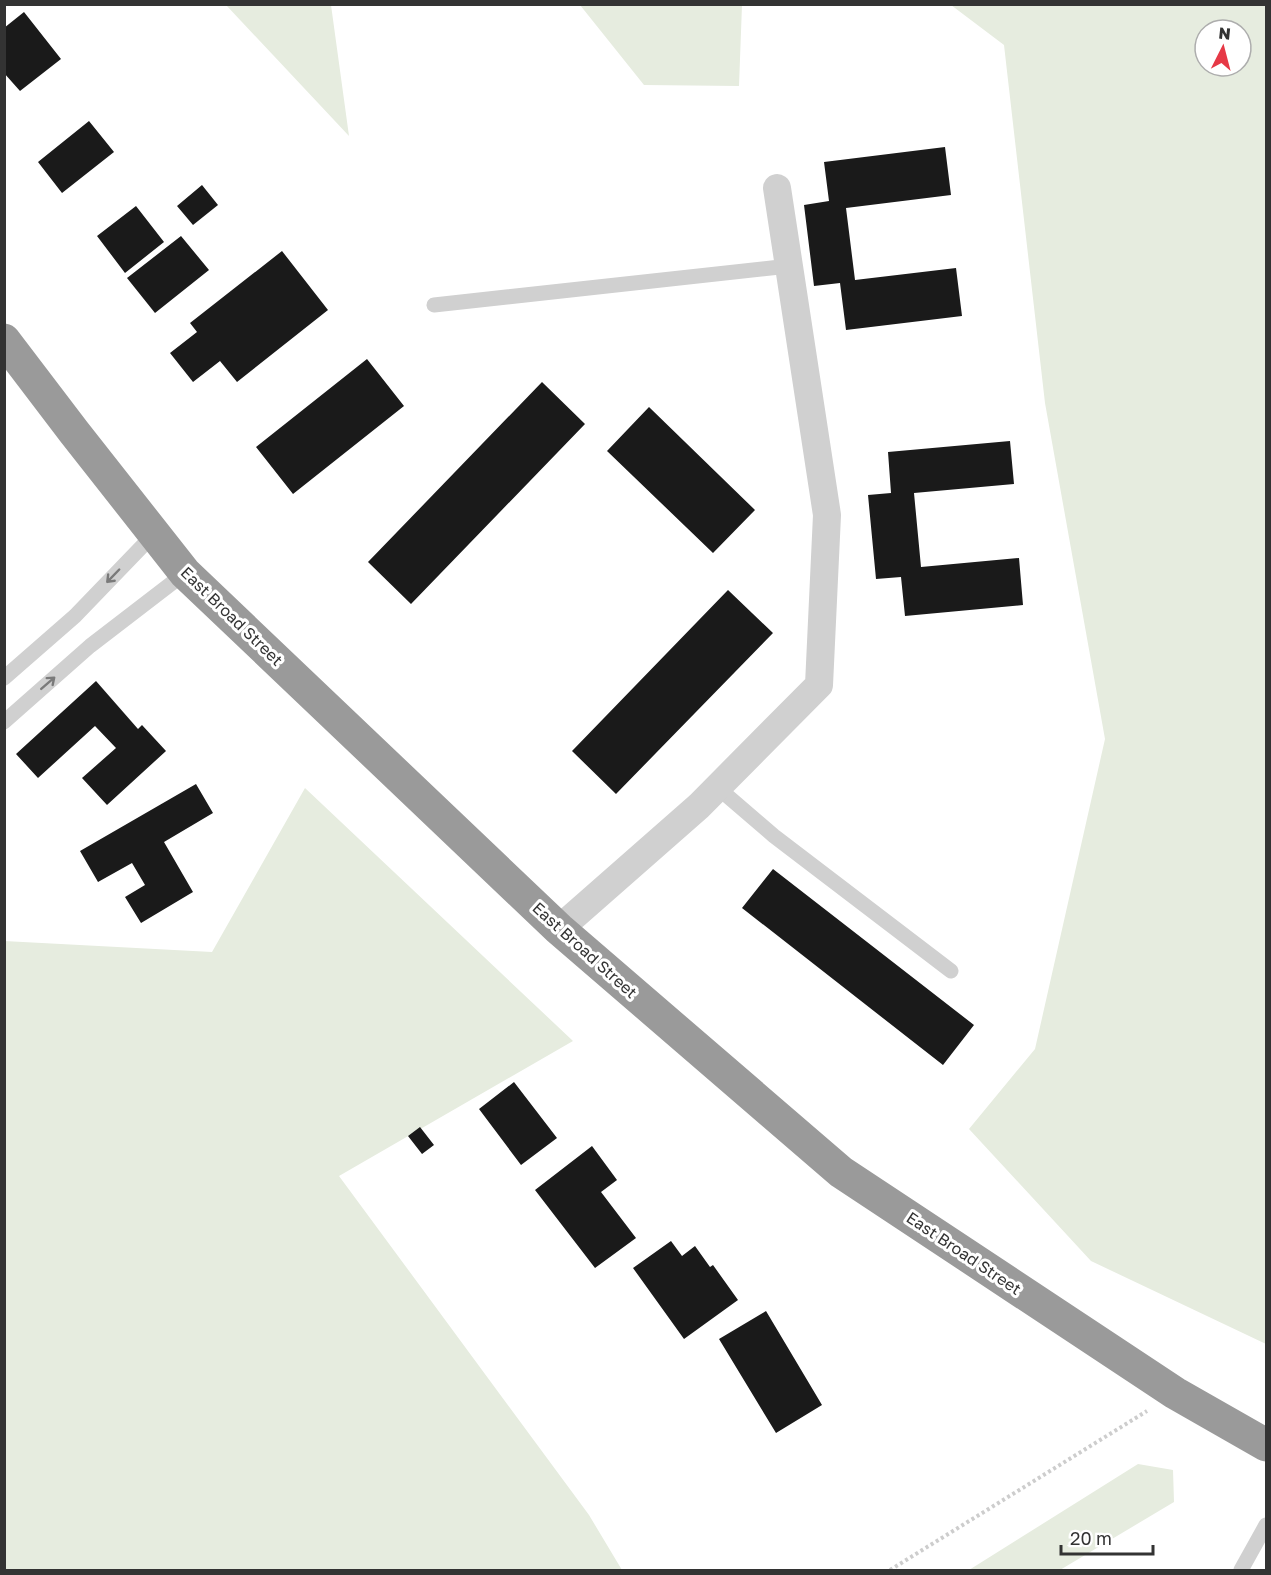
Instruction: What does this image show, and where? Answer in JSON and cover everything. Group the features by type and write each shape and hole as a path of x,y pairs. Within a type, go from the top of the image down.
{"highway":[{"name":"East Broad Street","path":"4,340 185,573 559,929 841,1172 1175,1394 1266,1445"}],"street":[{"path":"559,929 699,806 819,685 826,514 777,188"}],"lane":[{"path":"434,305 789,266"},
{"path":"4,678 75,616 154,534"},
{"path":"4,722 90,646 185,573"},
{"path":"717,787 774,836 951,971"},
{"path":"1241,1570 1266,1525"}],"path":[{"path":"890,1570 1175,1394"}],"shaded area":[{"path":"226,5 331,5 349,136"},
{"path":"580,5 742,5 739,86 644,85"},
{"path":"951,5 1266,5 1266,1344 1091,1261 969,1129 1035,1049 1105,739 1045,403 1004,45"},
{"path":"305,788 573,1041 339,1176 589,1515 622,1570 5,1570 4,941 212,952"},
{"path":"1138,1464 1173,1470 1174,1502 1060,1570 969,1570"}],"building":[{"path":"24,12 61,59 20,91 4,73 4,28"},
{"path":"89,121 114,152 62,193 38,162"},
{"path":"945,147 951,195 846,208 855,280 956,268 962,316 846,330 840,283 814,286 804,205 829,201 824,162"},
{"path":"202,185 218,205 193,225 177,206"},
{"path":"136,206 164,242 125,273 97,236"},
{"path":"181,236 209,270 155,313 127,278"},
{"path":"282,251 328,310 237,382 220,361 193,382 170,353 197,332 190,323"},
{"path":"367,359 404,406 293,494 256,447"},
{"path":"542,382 585,424 411,604 368,562"},
{"path":"649,407 755,510 713,553 607,451"},
{"path":"1010,441 1014,484 914,493 921,567 1019,558 1023,605 905,616 901,577 876,579 868,495 891,493 888,452"},
{"path":"728,590 773,633 616,794 572,751"},
{"path":"96,681 138,729 142,725 166,751 107,805 82,778 116,748 95,726 38,778 16,754"},
{"path":"196,784 213,813 164,842 193,892 141,923 125,897 145,885 132,863 98,882 80,851"},
{"path":"773,869 974,1025 943,1065 742,908"},
{"path":"514,1082 557,1138 521,1165 479,1109"},
{"path":"420,1127 434,1145 422,1154 408,1136"},
{"path":"592,1146 617,1180 601,1192 636,1238 595,1268 535,1190"},
{"path":"671,1241 682,1256 695,1246 710,1267 713,1265 738,1300 684,1339 633,1268"},
{"path":"766,1311 822,1405 776,1433 719,1339"}]}
